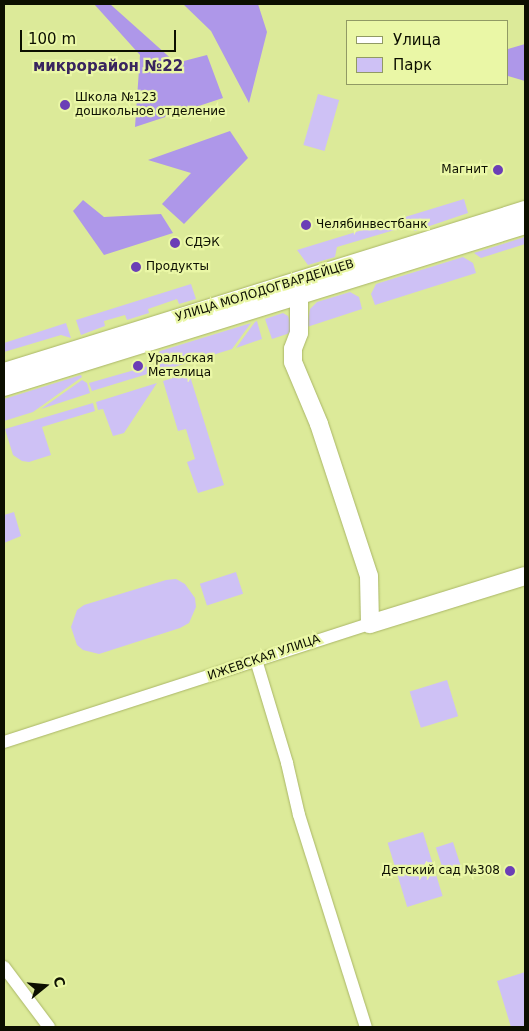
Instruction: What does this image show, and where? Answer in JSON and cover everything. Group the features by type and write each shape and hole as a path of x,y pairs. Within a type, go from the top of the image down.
{"main road":[{"name":"УЛИЦА МОЛОДОГВАРДЕЙЦЕВ","path":"4,387 525,210"},
{"name":"УЛИЦА МОЛОДОГВАРДЕЙЦЕВ","path":"4,372 525,225"},
{"path":"297,289 299,333 293,349 293,362 342,491 369,576 370,624"},
{"name":"ИЖЕВСКАЯ УЛИЦА","path":"370,624 525,576"}],"street":[{"name":"ИЖЕВСКАЯ УЛИЦА","path":"4,742 172,690 256,660 370,624"},
{"path":"256,660 287,763 299,815 366,1027"},
{"path":"4,967 49,1027"}],"green space":[{"path":"318,94 339,100 325,151 303,145"},
{"path":"464,199 468,213 415,231 408,226 337,247 335,257 308,265 297,250"},
{"path":"525,237 525,244 481,258 474,253"},
{"path":"463,257 473,263 476,273 375,305 371,294 376,284"},
{"path":"191,284 196,299 179,304 177,299 148,309 149,313 127,320 125,315 104,321 105,326 81,335 76,320"},
{"path":"350,292 359,297 362,309 307,327 310,309 317,302"},
{"path":"283,313 288,316 293,332 272,339 265,319"},
{"path":"257,321 262,339 236,348 255,322"},
{"path":"66,323 71,338 61,335 4,352 4,343"},
{"path":"251,323 232,349 161,371 156,356 160,351"},
{"path":"152,365 154,372 92,391 89,383"},
{"path":"189,373 224,485 198,493 187,462 195,459 186,429 178,431 163,381"},
{"path":"81,375 82,377 33,412 4,421 4,399"},
{"path":"82,380 87,383 90,393 41,409"},
{"path":"157,383 124,433 113,436 103,409 98,410 96,402"},
{"path":"93,403 95,411 42,427 51,455 29,462 22,461 13,455 5,429"},
{"path":"14,512 21,536 4,543 4,515"},
{"path":"236,572 243,594 207,606 200,584"},
{"path":"176,579 185,584 195,598 196,607 189,623 180,628 99,654 83,650 77,645 71,627 77,610 84,605 166,580"},
{"path":"447,680 458,716 421,728 410,691"},
{"path":"423,832 443,896 407,907 388,843"},
{"path":"453,842 462,870 445,875 436,848"},
{"path":"525,972 525,1027 511,1027 497,981"}],"shaded area":[{"path":"94,4 110,4 176,63 207,55 223,98 135,127 140,55"},
{"path":"183,4 258,4 267,32 249,103 211,31"},
{"path":"525,44 525,81 509,76 509,49"},
{"path":"230,131 248,158 184,224 162,204 191,173 148,160"},
{"path":"83,200 104,217 161,214 173,233 104,255 73,211"}],"place":[{"name":"Школа №123 дошкольное отделение","path":"65,105"},
{"name":"Магнит","path":"498,170"},
{"name":"Челябинвестбанк","path":"306,225"},
{"name":"СДЭК","path":"175,243"},
{"name":"Продукты","path":"136,267"},
{"name":"Уральская Метелица","path":"138,366"},
{"name":"Детский сад №308","path":"510,871"}],"district":[{"name":"микрорайон №22","path":"108,67"}]}
